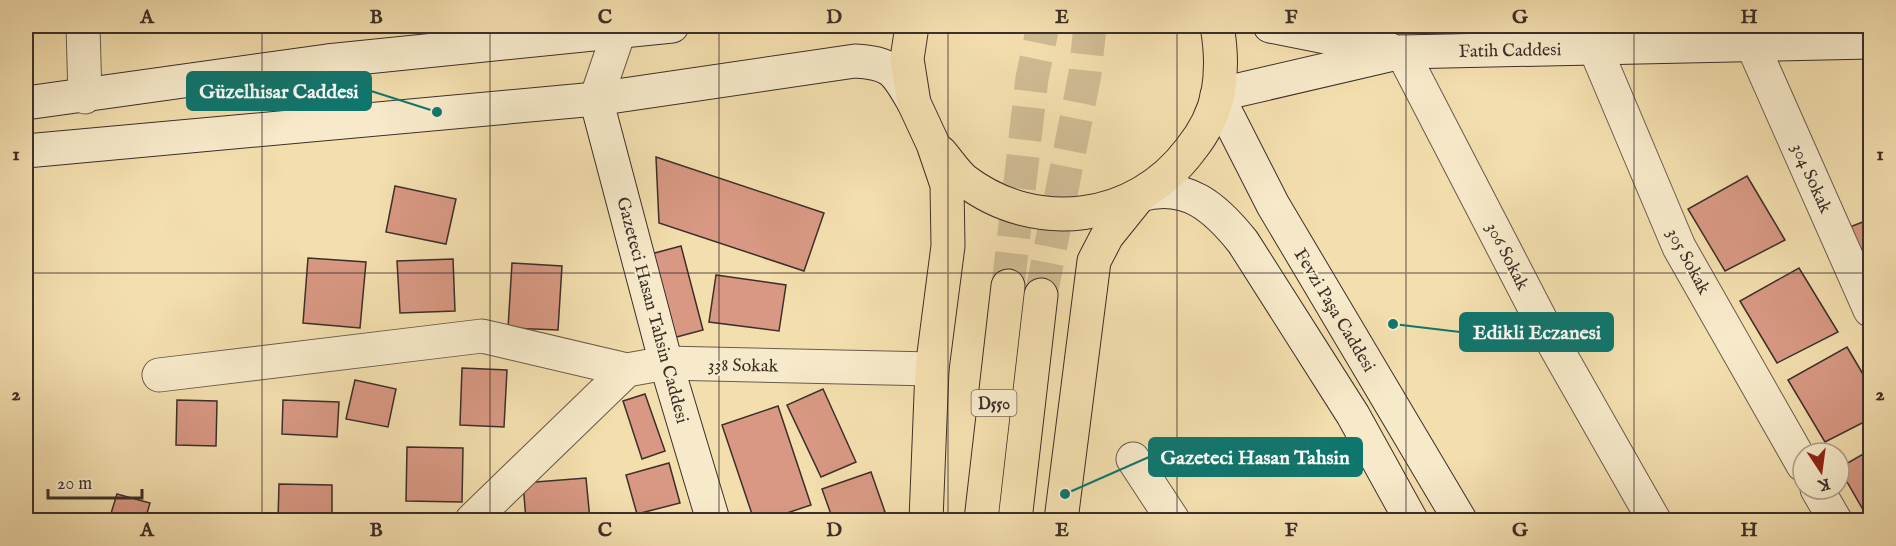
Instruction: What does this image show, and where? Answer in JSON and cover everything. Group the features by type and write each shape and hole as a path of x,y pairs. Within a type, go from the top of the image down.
{"highway":[{"path":"912,26 907,59 914,103 933,144 947,185 948,246 932,369 926,520"},
{"path":"933,144 964,179 1004,203 1049,214 1096,212 1140,195 1175,170 1202,135 1218,95 1222,55 1217,26"},
{"path":"1061,520 1094,261 1107,236 1140,195"},
{"name":"D550","path":"981,520 1008,286"},
{"name":"D550","path":"1015,520 1041,296"}],"street":[{"path":"83,26 85,97"},
{"path":"26,103 85,97 327,61 621,28 672,26"},
{"name":"Fatih Caddesi","path":"1270,26 1402,52"},
{"path":"596,99 621,28"},
{"name":"Fatih Caddesi","path":"1218,95 1402,52 1595,48 1652,36 1753,46 1870,42"},
{"name":"304 Sokak","path":"1753,46 1870,310"},
{"name":"305 Sokak","path":"1595,48 1679,247 1791,444"},
{"name":"306 Sokak","path":"1402,52 1546,330 1654,520"},
{"path":"26,151 596,99 855,61 876,62 897,74 914,103"},
{"name":"Fevzi Paşa Caddesi","path":"1218,95 1273,206 1460,520"},
{"name":"Gazeteci Hasan Tahsin Caddesi","path":"596,99 666,363 713,520"},
{"path":"1140,195 1157,191 1179,191 1203,202 1227,221 1243,242 1353,416 1411,520"},
{"path":"159,375 482,336 627,370"},
{"name":"338 Sokak","path":"627,370 666,363 932,369"},
{"path":"472,520 627,370"},
{"path":"1133,459 1173,520"},
{"path":"1824,501 1835,520"}],"building":[{"path":"656,157 824,213 804,271 659,223"},
{"path":"1747,176 1785,240 1725,271 1688,209"},
{"path":"395,186 456,199 446,244 386,232"},
{"path":"1870,219 1870,276 1845,229"},
{"path":"681,246 703,330 669,339 647,255"},
{"path":"308,258 366,262 360,328 303,323"},
{"path":"453,259 455,311 400,313 397,261"},
{"path":"512,263 562,266 558,330 508,328"},
{"path":"1799,268 1838,332 1777,363 1740,301"},
{"path":"716,275 786,285 779,331 709,322"},
{"path":"1847,347 1870,386 1870,419 1824,441 1788,380"},
{"path":"462,368 507,370 504,427 460,425"},
{"path":"355,380 396,389 388,427 346,419"},
{"path":"823,389 856,462 821,477 787,405"},
{"path":"645,394 665,451 642,459 623,401"},
{"path":"177,400 217,401 216,446 176,445"},
{"path":"283,400 339,402 337,437 282,434"},
{"path":"778,406 811,505 766,520 754,520 722,425"},
{"path":"407,447 463,448 462,502 406,501"},
{"path":"1870,450 1870,520 1851,489 1851,461"},
{"path":"669,463 680,503 637,514 626,475"},
{"path":"871,472 885,512 862,520 833,520 822,489"},
{"path":"586,478 590,520 526,520 523,483"},
{"path":"279,484 332,485 332,520 278,520"},
{"path":"117,494 150,503 145,520 109,520"}],"tunnel":[{"path":"1008,286 1032,78 1043,26"},
{"path":"1041,295 1085,74 1090,26"}],"place":[{"name":"Güzelhisar Caddesi","path":"437,112"},
{"name":"Edikli Eczanesi","path":"1393,324"},
{"name":"Gazeteci Hasan Tahsin","path":"1065,494"}]}
